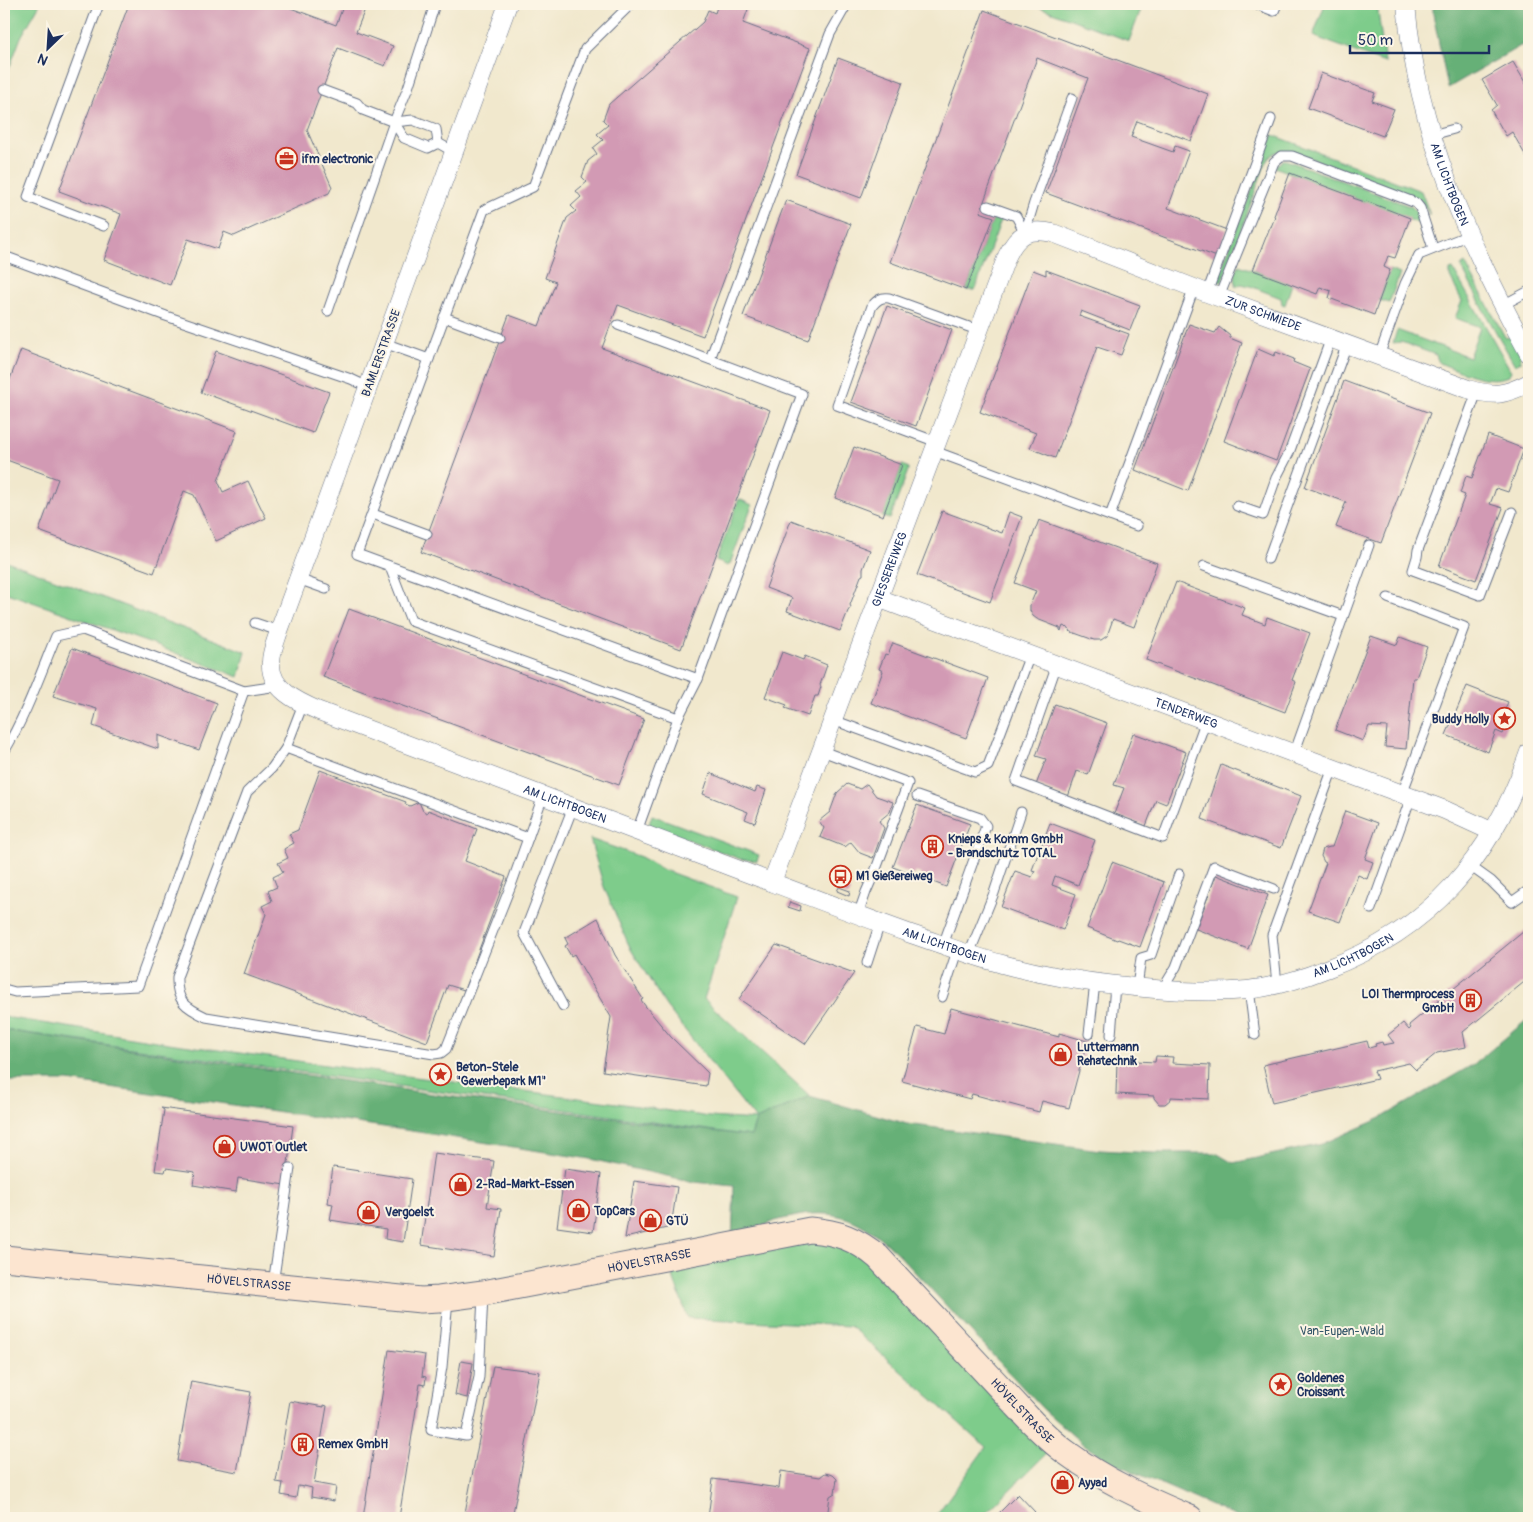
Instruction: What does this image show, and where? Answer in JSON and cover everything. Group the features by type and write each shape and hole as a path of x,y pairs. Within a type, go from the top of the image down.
{"main road":[{"name":"HÖVELSTRASSE","path":"4,1258 421,1300 483,1293 810,1230 836,1234 855,1240 878,1257 1032,1422 1054,1443 1097,1474 1184,1517"}],"street":[{"name":"BAMLERSTRASSE","path":"291,696 273,677 271,660 279,631 508,4"},
{"name":"AM LICHTBOGEN","path":"1406,4 1409,32 1424,108 1449,187 1469,235 1529,354"},
{"name":"ZUR SCHMIEDE","path":"1025,233 1036,231 1053,233 1477,392 1490,394 1507,393 1529,383"},
{"name":"GIESSEREIWEG","path":"772,882 1007,256 1014,243 1025,233"},
{"name":"TENDERWEG","path":"878,598 1407,795 1493,832"},
{"name":"AM LICHTBOGEN","path":"291,696 543,796 956,950 1052,976 1096,983 1192,992 1249,989 1299,980 1354,959 1381,945 1431,907 1457,882 1470,866 1493,832 1513,793 1529,752"}],"lane":[{"path":"99,4 28,197 104,226"},
{"path":"328,311 394,122 408,88 435,4"},
{"path":"631,4 586,49 533,187 484,210 358,554 698,679"},
{"path":"710,359 830,34 847,4"},
{"path":"1256,4 1274,11 1277,4"},
{"path":"322,90 357,103 363,110 394,122 413,120 436,129 438,143"},
{"path":"1025,233 1072,98"},
{"path":"1110,516 1207,292 1271,119"},
{"path":"394,122 404,138 428,148 438,143"},
{"path":"1432,135 1454,129"},
{"path":"438,143 454,152"},
{"path":"1207,292 1274,162 1281,156 1292,156 1416,204 1420,208 1434,248"},
{"path":"988,206 1016,216 1025,233"},
{"path":"1378,356 1405,284 1419,255 1469,235"},
{"path":"4,256 166,316 351,379 368,387"},
{"path":"1503,305 1529,291"},
{"path":"980,331 889,298 879,299 872,306 837,405 935,447 1137,526"},
{"path":"444,317 500,338"},
{"path":"618,325 802,394 698,679 678,718 637,831"},
{"path":"1237,506 1263,515 1276,478 1339,341"},
{"path":"1268,559 1339,341"},
{"path":"384,342 429,359"},
{"path":"1477,392 1418,550 1413,570 1480,595 1512,512"},
{"path":"373,514 427,534"},
{"path":"1294,754 1369,545"},
{"path":"390,566 411,621 678,718"},
{"path":"1204,566 1344,616"},
{"path":"298,579 326,590"},
{"path":"1371,909 1407,795 1464,627 1388,598"},
{"path":"256,623 279,631"},
{"path":"4,752 17,730 56,636 83,630 244,691 291,696 286,748 272,768 247,792 177,977 177,988 180,998 193,1011 206,1017 434,1054 441,1054 446,1049 543,796"},
{"path":"833,720 975,772 988,766 1030,655"},
{"path":"1057,664 1016,781 1163,838 1206,720"},
{"path":"4,989 15,992 138,986 244,691"},
{"path":"286,748 528,838"},
{"path":"822,750 908,783 858,915"},
{"path":"1277,984 1272,935 1333,768"},
{"path":"916,796 980,818 986,826 956,950 942,997"},
{"path":"563,1006 524,933 573,807"},
{"path":"956,950 994,892 1021,812"},
{"path":"1162,990 1176,967 1214,866 1274,889"},
{"path":"1470,866 1491,881 1512,902 1529,890"},
{"path":"1137,987 1141,958 1151,955 1179,874"},
{"path":"867,963 880,923"},
{"path":"1089,1034 1096,983"},
{"path":"1111,1035 1115,985"},
{"path":"1249,989 1255,1035"},
{"path":"273,1285 290,1168"},
{"path":"449,1298 442,1367 431,1430 466,1436 479,1377 483,1293"}],"green space":[{"path":"4,4 40,4 21,37 4,82"},
{"path":"1031,4 1143,4 1129,41"},
{"path":"1325,4 1377,4 1385,63 1313,36"},
{"path":"1433,4 1529,4 1529,57 1522,45 1448,88 1433,14"},
{"path":"1273,135 1421,191 1430,215 1417,198 1294,152 1278,152 1272,155 1266,162 1222,282 1217,280"},
{"path":"1283,160 1412,207 1417,212 1420,224 1275,167"},
{"path":"994,217 1001,220 975,290 966,290"},
{"path":"1465,263 1505,337 1511,336 1520,353 1521,362 1515,365 1489,320 1461,266"},
{"path":"1239,265 1292,284 1285,305 1282,304 1281,298 1250,286 1241,284 1236,287 1235,274"},
{"path":"1453,269 1511,371 1508,376 1491,379 1473,376 1439,363 1436,355 1401,342 1393,343 1397,330 1469,357 1480,327 1455,318 1462,301 1450,277 1450,270"},
{"path":"1390,270 1400,274 1389,303 1379,300"},
{"path":"902,465 909,468 890,519 882,517"},
{"path":"739,499 752,505 728,566 716,561"},
{"path":"4,560 246,652 239,677 4,592"},
{"path":"652,815 759,855 757,861 740,859 652,826 649,824"},
{"path":"590,839 641,857 664,870 737,897 704,999 810,1096 756,1120 666,1006 630,948 604,887"},
{"path":"4,1017 175,1044 391,1074 710,1117 756,1120 751,1136 4,1030"},
{"name":"Van-Eupen-Wald","path":"1529,1018 1529,1518 1239,1518 1109,1461 1085,1446 1043,1409 888,1244 865,1227 841,1216 813,1214 774,1221 732,1241 734,1186 694,1182 590,1159 68,1081 4,1081 4,1030 446,1096 751,1136 756,1120 810,1096 907,1124 1100,1150 1154,1153 1216,1153 1233,1163 1322,1144 1381,1118 1474,1064"},
{"path":"811,1233 854,1243 1053,1447 981,1518 934,1518 986,1447 850,1326 688,1318 667,1261"}],"building":[{"path":"129,4 280,4 336,25 344,4 367,4 356,32 393,46 385,66 338,48 307,130 332,187 329,193 234,236 224,232 218,249 188,239 170,285 104,260 121,214 59,191"},
{"path":"718,4 750,4 743,23 810,48 703,336 618,305 602,348 770,410 681,649 421,552 509,315 539,326 556,282 545,278 567,218 576,211 571,206 581,197 576,191 587,182 582,177 588,161 597,154 593,148 603,140 597,134 608,125 603,120 609,104 703,22 708,10 715,13"},
{"path":"984,10 1208,94 1191,141 1137,121 1131,137 1173,152 1175,146 1189,151 1168,208 1227,230 1217,257 1046,193 1088,78 1037,58 980,212 994,217 966,290 890,262"},
{"path":"838,58 903,82 861,198 796,174"},
{"path":"1513,62 1529,89 1529,157 1527,158 1512,132 1506,136 1491,110 1497,105 1482,80"},
{"path":"1321,73 1375,93 1372,101 1394,109 1383,136 1308,108"},
{"path":"1290,173 1410,218 1395,258 1388,256 1384,267 1390,270 1374,315 1329,298 1331,291 1320,287 1317,294 1253,270 1275,217"},
{"path":"786,200 851,224 808,340 743,316"},
{"path":"1033,270 1046,275 1046,270 1140,305 1130,330 1081,311 1079,316 1129,334 1121,355 1097,347 1055,458 1030,448 1036,433 980,412"},
{"path":"887,306 952,330 916,426 851,402"},
{"path":"1189,324 1215,333 1219,327 1230,338 1242,343 1188,491 1135,470"},
{"path":"1258,349 1274,356 1276,352 1294,359 1293,362 1310,369 1276,461 1224,441"},
{"path":"21,350 237,431 218,481 223,492 248,481 266,518 216,541 194,495 184,491 154,573 39,531 58,479 4,459 4,395"},
{"path":"216,351 329,392 313,433 201,392"},
{"path":"1344,381 1430,413 1381,543 1336,527 1346,502 1305,487"},
{"path":"1488,435 1524,449 1508,492 1496,488 1490,504 1503,508 1476,580 1439,566 1465,495 1460,493 1466,476 1472,478"},
{"path":"854,447 902,465 883,516 835,498"},
{"path":"942,511 1002,533 1009,512 1022,517 990,602 917,575"},
{"path":"791,520 870,550 863,569 863,575 840,631 787,611 792,598 766,588"},
{"path":"1039,520 1157,563 1134,627 1113,619 1107,636 1101,640 1094,640 1069,631 1070,629 1063,626 1061,631 1060,628 1033,616 1030,611 1030,605 1036,591 1015,583"},
{"path":"1176,582 1245,608 1242,615 1265,624 1267,617 1310,633 1292,680 1296,682 1285,712 1146,660"},
{"path":"349,609 644,719 619,785 323,677"},
{"path":"1371,636 1397,645 1400,637 1427,647 1416,678 1413,678 1406,749 1385,747 1387,727 1369,726 1363,741 1335,730"},
{"path":"893,643 988,678 966,738 871,703 883,671 879,669 885,654 888,655"},
{"path":"72,648 217,703 199,750 158,735 158,749 93,726 97,709 53,696"},
{"path":"782,652 803,660 805,656 827,665 818,696 815,696 808,716 785,708 787,705 765,697"},
{"path":"1467,686 1508,702 1500,721 1507,724 1503,734 1496,731 1488,752 1446,735"},
{"path":"1055,704 1107,723 1088,775 1077,771 1068,797 1036,785 1046,759 1036,756"},
{"path":"1133,733 1186,752 1166,804 1156,800 1146,826 1114,814 1124,788 1114,785"},
{"path":"1221,765 1301,796 1281,848 1202,819"},
{"path":"320,770 406,802 405,804 410,806 419,802 423,811 427,813 428,810 477,829 465,861 506,877 464,990 448,985 427,1042 244,974 266,914 262,906 272,901 268,891 277,887 273,877 283,872 278,863 288,858 284,849 294,843 289,834 298,830"},
{"path":"710,773 755,792 757,787 766,790 755,823 745,819 748,812 703,794"},
{"path":"847,784 860,789 867,784 876,796 893,802 890,812 879,821 884,828 873,858 860,853 851,842 845,847 820,837 824,828 819,821 830,812 837,793"},
{"name":"Knieps & Komm GmbH - Brandschutz TOTAL","path":"917,805 970,824 946,887 920,877 921,874 915,872 914,875 893,867"},
{"path":"1345,811 1378,823 1365,859 1373,862 1367,879 1358,875 1340,922 1308,911 1326,863 1321,856 1323,849 1332,847"},
{"path":"1050,823 1095,840 1078,885 1055,876 1052,885 1076,894 1063,930 1001,907 1015,871 1032,877 1035,871 1032,870"},
{"path":"1112,862 1164,882 1140,947 1087,928"},
{"path":"1216,875 1268,895 1248,949 1196,929"},
{"path":"839,887 850,891 849,896 837,891"},
{"path":"790,902 801,906 800,911 788,907"},
{"path":"598,918 615,955 643,999 641,1000 671,1037 708,1073 706,1086 603,1071 611,1017 574,954 571,956 565,946 568,944 565,938"},
{"name":"LOI Thermprocess GmbH","path":"1529,927 1529,978 1463,1032 1466,1047 1437,1053 1416,1070 1409,1063 1374,1071 1377,1079 1272,1103 1263,1065 1367,1041 1369,1048 1382,1042 1383,1045 1394,1043 1388,1035 1403,1023 1409,1030 1411,1028 1409,1025"},
{"path":"776,945 854,973 805,1044 739,999"},
{"path":"951,1008 1059,1037 1059,1033 1087,1041 1069,1108 1042,1101 1039,1112 972,1094 970,1099 902,1081 917,1027 944,1034"},
{"path":"1156,1056 1173,1057 1172,1063 1210,1065 1209,1099 1171,1097 1165,1104 1159,1104 1154,1096 1116,1094 1117,1060 1155,1062"},
{"name":"UWOT Outlet","path":"161,1108 293,1126 285,1185 238,1178 236,1192 193,1185 195,1172 166,1168 165,1172 155,1171 164,1110"},
{"name":"2-Rad-Markt-Essen","path":"434,1153 494,1161 487,1207 501,1209 494,1256 421,1245"},
{"name":"Vergoelst","path":"333,1167 412,1179 403,1242 385,1239 386,1229 330,1220 333,1204 328,1203"},
{"name":"TopCars","path":"565,1169 601,1174 593,1232 557,1227"},
{"path":"634,1181 677,1187 671,1227 625,1238"},
{"path":"389,1350 425,1355 422,1376 426,1377 425,1385 420,1384 399,1518 363,1518"},
{"path":"461,1361 473,1363 467,1398 455,1395"},
{"path":"493,1366 540,1372 512,1518 464,1518"},
{"path":"191,1381 251,1392 237,1472 177,1461"},
{"name":"Remex GmbH","path":"290,1401 327,1406 314,1483 336,1487 334,1501 311,1497 312,1488 304,1486 298,1486 296,1498 281,1495 283,1483 276,1482"},
{"path":"781,1471 820,1477 825,1473 833,1475 837,1479 835,1493 830,1496 827,1518 708,1518 713,1479 779,1488"},
{"path":"1018,1494 1035,1512 1029,1518 994,1518"}],"place":[{"name":"ifm electronic","path":"286,159"},
{"name":"Buddy Holly","path":"1505,719"},
{"name":"Knieps & Komm GmbH - Brandschutz TOTAL","path":"932,846"},
{"name":"M1 Gießereiweg","path":"840,876"},
{"name":"LOI Thermprocess GmbH","path":"1470,1001"},
{"name":"Luttermann Rehatechnik","path":"1061,1054"},
{"name":"Beton-Stele \"Gewerbepark M1\"","path":"440,1074"},
{"name":"UWOT Outlet","path":"224,1147"},
{"name":"2-Rad-Markt-Essen","path":"460,1184"},
{"name":"TopCars","path":"578,1211"},
{"name":"Vergoelst","path":"369,1212"},
{"name":"GTÜ","path":"650,1221"},
{"name":"Goldenes Croissant","path":"1281,1385"},
{"name":"Remex GmbH","path":"302,1444"},
{"name":"Ayyad","path":"1062,1483"}]}
